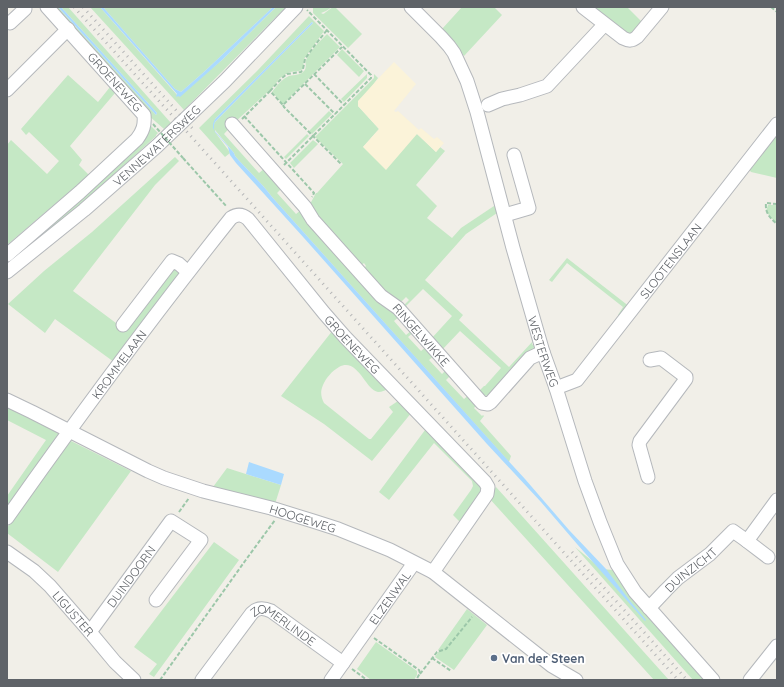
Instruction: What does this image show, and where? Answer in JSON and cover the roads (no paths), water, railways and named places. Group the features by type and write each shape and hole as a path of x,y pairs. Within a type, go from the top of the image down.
{"street":[{"name":"GROENEWEG","path":"7,256 100,174 137,138 144,128 144,115 47,7"},
{"name":"WESTERWEG","path":"411,7 449,46 454,53 469,86 543,352 556,388 585,481 617,564 635,592 713,680"},
{"path":"583,7 604,25 628,41 637,37 662,7"},
{"path":"10,23 25,8"},
{"name":"VENNEWATERSWEG","path":"7,272 84,210 140,161 301,9"},
{"path":"488,105 502,99 547,86 604,25"},
{"path":"7,90 68,30"},
{"name":"SLOOTENSLAAN","path":"556,388 577,380 777,124"},
{"name":"RINGELWIKKE","path":"233,125 305,207 312,220 381,296 398,308 482,403 488,404 491,402 530,358 543,352"},
{"path":"505,215 529,208 514,155"},
{"name":"GROENEWEG","path":"235,215 242,215 248,219 345,337 485,482 488,487 487,494 433,572"},
{"name":"KROMMELAAN","path":"7,518 69,431 188,272 235,215"},
{"path":"123,325 172,261 188,272"},
{"path":"648,477 639,445 640,441 686,379 686,377 661,358 650,360"},
{"name":"HOOGEWEG","path":"7,400 164,478 196,489 282,511 338,529 390,550 433,572 552,666 576,680"},
{"path":"768,557 747,541 777,500"},
{"name":"DUINDOORN","path":"90,632 171,521 201,540 156,600"},
{"name":"DUINZICHT","path":"649,608 678,578 710,554 733,531 747,541"},
{"name":"LIGUSTER","path":"7,552 50,586 115,662 134,680"},
{"name":"ELZENWAL","path":"331,680 414,563"},
{"name":"ZOMERLINDE","path":"202,680 254,610 262,608 271,612 343,663"},
{"path":"750,680 777,647"}],"water":[{"path":"58,7 61,7 157,113 156,115"},
{"path":"100,7 103,7 175,89 181,92 273,7 276,7 222,60 180,97 177,97 177,94"},
{"path":"312,22 313,23 215,122 214,130 213,124 215,119"},
{"path":"214,130 234,153 235,156 569,530 606,569 646,620 645,621 541,502 487,444 236,163 230,155 228,147"},
{"path":"249,462 284,474 281,485 246,474"}],"railway":[{"path":"74,7 678,680"},
{"path":"83,7 193,129"},
{"path":"572,552 687,680"}],"place":[{"name":"Van der Steen","path":"494,658"}]}
